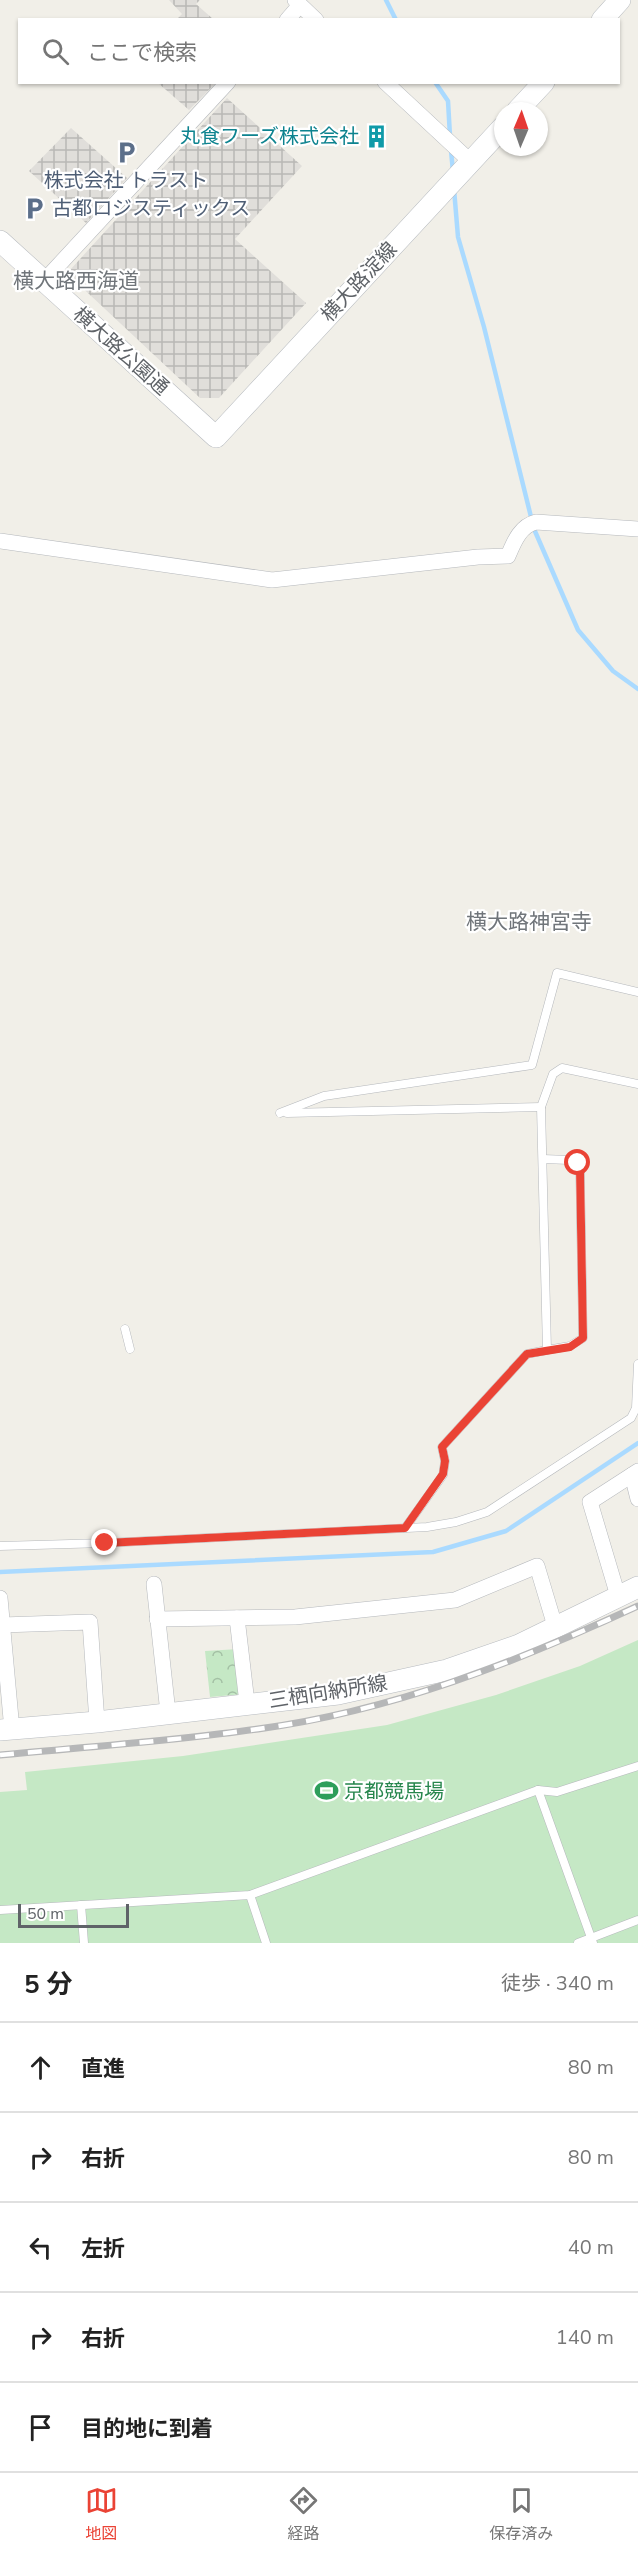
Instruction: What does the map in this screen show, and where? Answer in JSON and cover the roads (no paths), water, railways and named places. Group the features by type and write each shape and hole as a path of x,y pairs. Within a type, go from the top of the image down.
{"street":[{"path":"604,18 620,0"},
{"path":"288,18 298,2 314,18"},
{"path":"44,281 226,84"},
{"path":"387,84 471,162"},
{"path":"526,102 542,84"},
{"name":"横大路淀線","path":"216,437 494,137"},
{"name":"横大路公園通","path":"0,241 216,437"},
{"path":"0,541 272,580 342,574 456,559 508,556 520,531 532,523 638,529"},
{"path":"618,1596 590,1502 635,1473 638,1499"},
{"path":"158,1619 295,1617 455,1600 537,1566 555,1626"},
{"path":"154,1584 168,1713"},
{"name":"三栖向納所線","path":"6,1730 97,1722 338,1694 447,1670 519,1645 638,1587"},
{"path":"0,1598 6,1730"},
{"path":"237,1618 247,1704"},
{"path":"2,1625 90,1622 97,1722"}],"lane":[{"path":"542,1107 280,1113 324,1096 532,1065 557,973 638,992"},
{"path":"547,1350 542,1107 553,1074 562,1068 638,1084"},
{"path":"405,1528 443,1474 445,1461 442,1447 527,1354 570,1347 583,1338 580,1169 578,1163 569,1160 543,1159"},
{"path":"125,1329 130,1348"},
{"path":"0,1546 405,1528 456,1522 487,1512 632,1418 636,1408 638,1365"},
{"path":"0,1910 250,1895 538,1790 557,1792 638,1766"},
{"path":"538,1790 593,1941"},
{"path":"250,1895 266,1943"},
{"path":"81,1905 84,1943"},
{"path":"578,1943 593,1941 638,1920"}],"waterway":[{"path":"386,0 395,18"},
{"path":"436,84 448,101 450,136"},
{"path":"451,150 453,172"},
{"path":"454,189 458,237 484,327 534,529 578,630 613,671 638,689"},
{"path":"0,1572 433,1552 506,1531 638,1443"}],"railway":[{"path":"0,1755 258,1729 357,1710 453,1682 500,1665 638,1606"}],"place":[{"name":"丸食フーズ株式会社","path":"377,136"},
{"name":"株式会社 トラスト","path":"126,152"},
{"name":"古都ロジスティックス","path":"34,208"},
{"name":"京都競馬場","path":"326,1791"}],"district":[{"name":"横大路西海道","path":"76,281"},
{"name":"横大路神宮寺","path":"529,922"}]}
